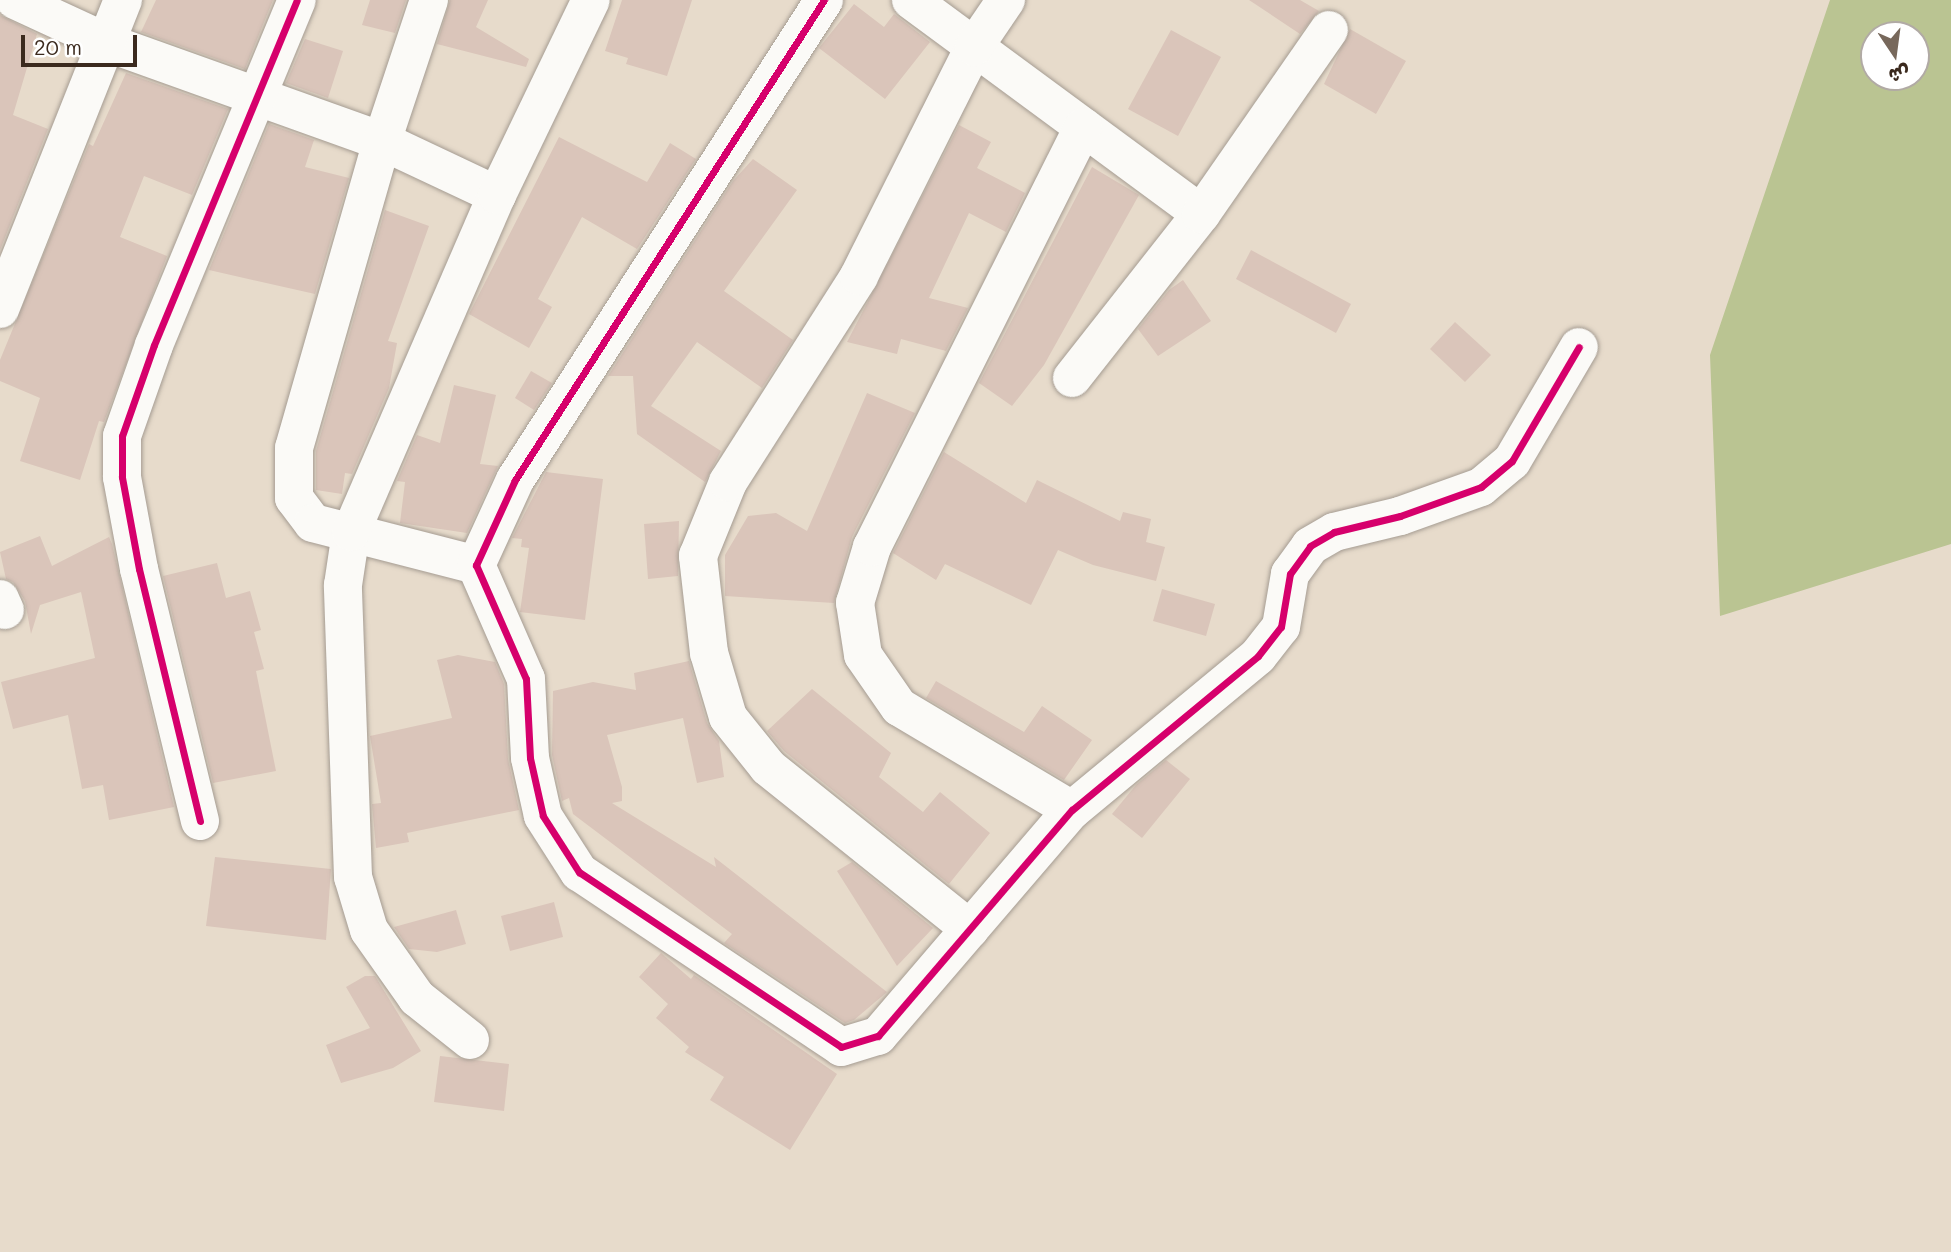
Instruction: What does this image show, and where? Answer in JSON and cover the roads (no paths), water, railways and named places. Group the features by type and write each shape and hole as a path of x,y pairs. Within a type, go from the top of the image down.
{"street":[{"path":"15,0 108,43 382,141 497,195"},
{"path":"0,309 108,43 122,0"},
{"path":"200,821 139,569 122,477 122,436 154,345 260,97 297,0"},
{"path":"429,0 382,141 294,448 294,498 302,513 313,523 477,565"},
{"path":"470,1040 417,999 369,930 353,877 343,585 351,532 497,195 591,0"},
{"path":"824,0 714,177 514,480 477,565 526,679 530,758 543,816 579,872 841,1047 878,1036 1072,810 1258,656 1281,627 1290,574 1310,546 1334,532 1400,516 1481,487 1512,461 1579,347"},
{"path":"911,0 1201,214"},
{"path":"970,929 768,768 728,717 709,653 698,556 728,482 859,276 974,47 1006,0"},
{"path":"1072,378 1201,214 1329,30"},
{"path":"1072,810 899,707 863,655 855,603 872,547 1083,127"}]}
